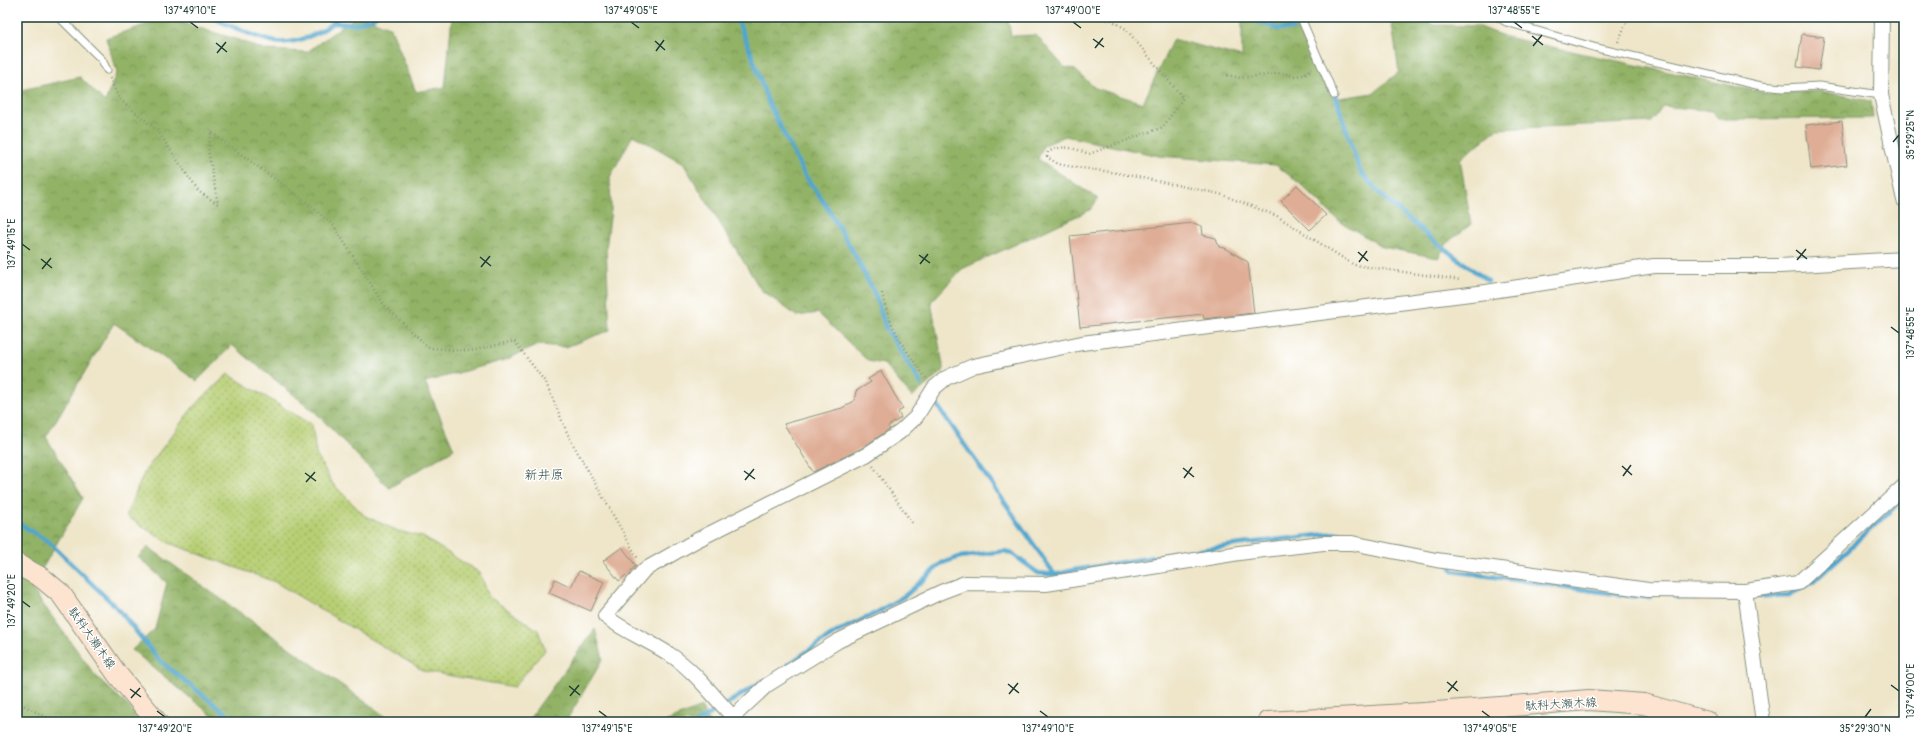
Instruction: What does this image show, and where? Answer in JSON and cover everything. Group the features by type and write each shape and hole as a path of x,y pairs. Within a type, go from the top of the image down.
{"main road":[{"name":"駄科大瀬木線","path":"17,564 42,578 61,594 117,674 157,722"},
{"name":"駄科大瀬木線","path":"1267,722 1424,713 1589,700 1644,704 1708,722"}],"street":[{"path":"1882,17 1881,95 1904,200"},
{"path":"1904,259 1780,266 1654,266 1486,292 1082,343 973,366 946,378 934,388 916,418 900,432 866,455 697,540 644,570 606,616 618,626 670,654 690,672 732,720 767,685 838,641 941,592 965,583 1046,584 1239,553 1323,543 1352,543 1436,560 1648,590 1745,591 1798,583 1904,486"},
{"path":"1745,591 1763,722"}],"lane":[{"path":"59,17 102,60 107,70"},
{"path":"1288,17 1304,18 1334,95"},
{"path":"1498,17 1506,22 1614,52 1761,86 1783,88 1819,86 1881,95"}],"path":[{"path":"1091,17 1111,20 1126,29 1183,98 1163,127 1089,154 1072,148 1057,147 1048,152 1048,158 1058,164 1118,173 1220,194 1278,216 1354,265 1468,281 1486,292"},
{"path":"1614,52 1628,17"},
{"path":"102,60 119,99 157,130 198,191 218,204 208,149 211,132 306,202 334,226 384,305 429,348 471,351 514,341 546,383 569,437 644,570"},
{"path":"1227,74 1241,78 1282,73 1294,76 1303,75 1320,61"},
{"path":"882,293 894,332 934,388"},
{"path":"866,455 913,524"},
{"path":"17,702 55,722"}],"green space":[{"path":"355,17 365,17 391,28 416,92 445,87 452,17 1005,17 1009,24 1011,36 1036,35 1064,67 1074,69 1095,88 1143,103 1173,39 1242,57 1242,17 1272,17 1300,23 1333,99 1373,93 1399,72 1391,17 1413,17 1434,25 1477,26 1506,37 1770,94 1820,91 1871,101 1873,118 1718,119 1712,111 1663,106 1652,122 1497,129 1460,159 1471,224 1448,242 1438,258 1383,247 1339,221 1299,183 1276,165 1159,156 1065,136 1043,146 1038,159 1098,199 1090,210 962,269 931,302 944,370 912,397 884,364 868,361 818,313 797,316 761,290 683,163 633,135 610,177 611,210 606,248 610,330 566,347 538,345 505,360 425,382 454,449 389,488 315,412 232,345 197,381 114,323 46,437 83,498 31,588 95,675 145,722 17,722 17,91 80,77 105,102 117,72 106,38 166,18 239,40 264,50 307,52"},
{"path":"228,374 312,425 316,454 333,484 365,516 398,531 423,537 480,573 489,597 538,630 545,650 514,687 424,671 275,582 169,543 126,516 145,471 193,407"},
{"path":"148,547 392,721 397,722 220,722 132,650 155,629 167,583 138,557"},
{"path":"595,629 603,659 566,721 597,719 599,722 527,722"},
{"path":"701,707 709,722 665,722"}],"building":[{"path":"1802,34 1824,37 1819,70 1797,67"},
{"path":"1842,121 1847,165 1811,169 1806,125"},
{"path":"1297,185 1326,215 1310,230 1281,201"},
{"path":"1193,223 1202,226 1203,235 1216,238 1219,247 1225,248 1248,262 1254,313 1204,319 1203,314 1080,327 1070,236"},
{"path":"881,371 903,409 898,412 901,418 888,426 890,429 862,448 813,472 784,424 842,408 854,401 856,391 871,382 868,379"},
{"path":"622,547 636,566 619,581 603,561"},
{"path":"579,571 604,582 591,611 549,593 555,579 571,587"}],"waterway":[{"path":"211,17 248,34 279,42 288,42 308,37 325,28 338,17"},
{"path":"333,23 356,24 375,17"},
{"path":"736,17 750,50 768,102 804,174 825,204 854,253 876,297 886,328 921,384"},
{"path":"1244,17 1279,29 1293,29"},
{"path":"1334,92 1360,171 1383,197 1434,241 1488,281"},
{"path":"935,402 1055,575"},
{"path":"1748,597 1789,595 1813,582 1904,498"},
{"path":"17,522 49,542 119,610 160,661 237,722"},
{"path":"787,665 835,633 876,613 906,595 942,563 960,557 1005,551 1014,555 1038,573 1055,575 1074,570 1249,543 1336,533 1356,537"},
{"path":"1371,540 1444,554 1453,571 1630,596 1650,597"},
{"path":"1676,597 1736,598"},
{"path":"725,705 763,681"},
{"path":"697,722 712,713"}],"district":[{"name":"新井原","path":"544,474"}]}
